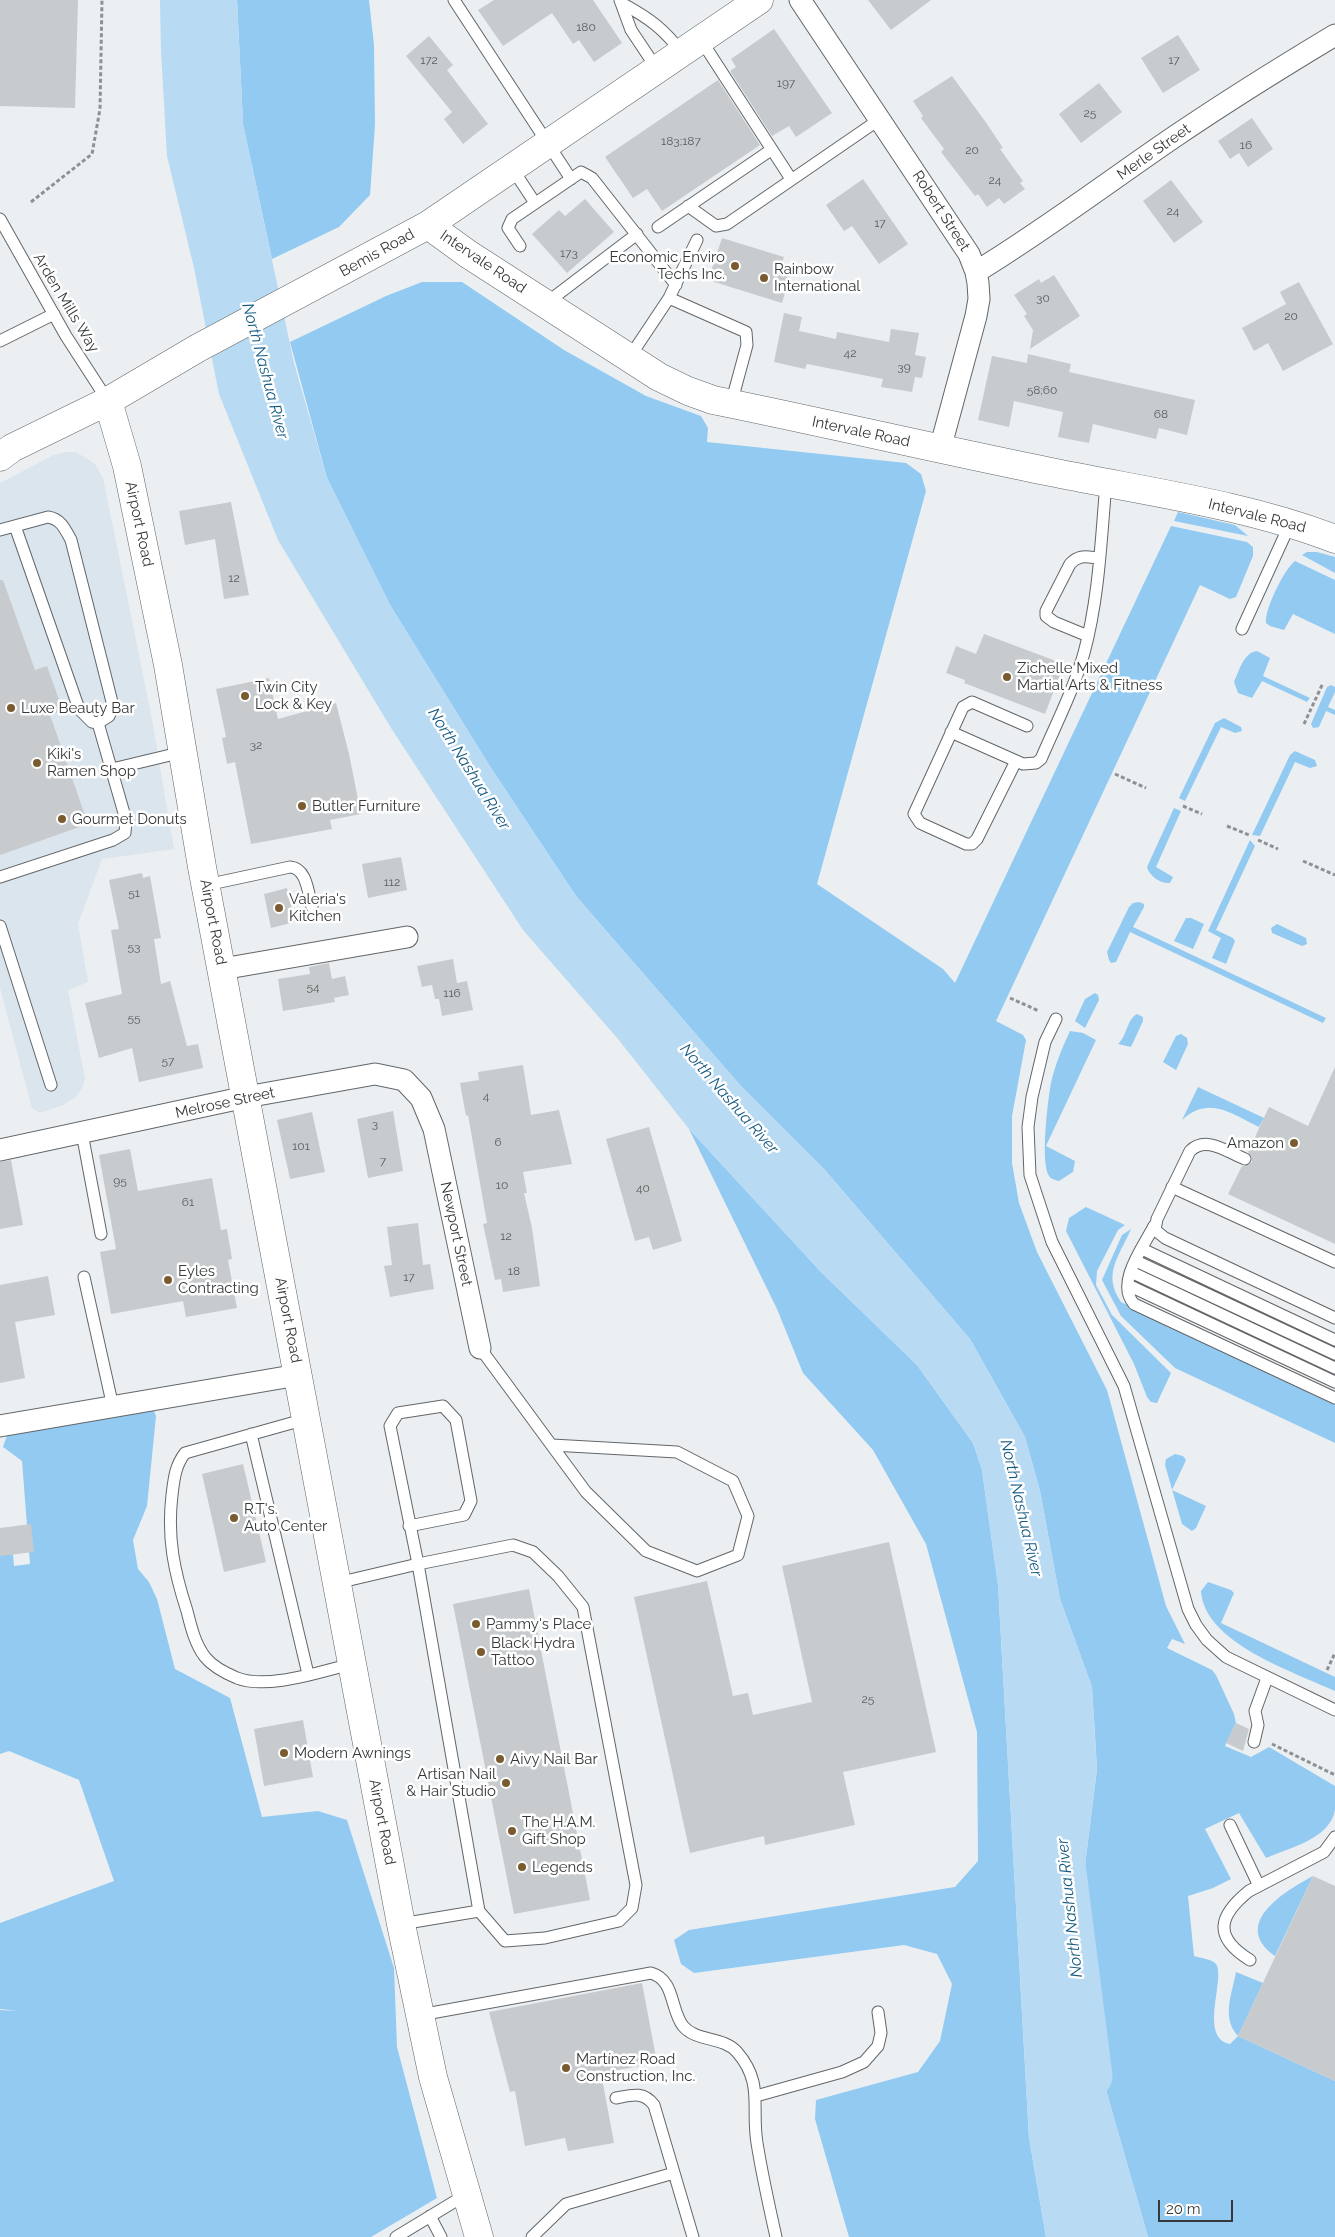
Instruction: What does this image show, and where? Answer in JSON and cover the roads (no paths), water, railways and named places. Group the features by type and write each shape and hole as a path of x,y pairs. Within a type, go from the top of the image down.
{"main road":[{"name":"Bemis Road","path":"0,457 12,448 108,401 198,348 428,224 759,0"},
{"name":"Intervale Road","path":"428,224 468,254 659,377 688,391 713,400 940,450 1223,507 1290,524 1335,539"},
{"name":"Airport Road","path":"108,401 127,466 168,664 206,885 401,1924 433,2077 479,2237"}],"street":[{"name":"Robert Street","path":"800,0 944,215 968,254 976,272 979,299 940,450"},
{"name":"Merle Street","path":"976,272 1056,221 1174,137 1335,35"},
{"path":"222,969 407,936"},
{"name":"Melrose Street","path":"0,1150 82,1134 246,1097 375,1074 404,1080 421,1098 431,1120"},
{"name":"Newport Street","path":"431,1120 480,1348"},
{"path":"0,1426 298,1375"}],"lane":[{"path":"454,0 571,178"},
{"path":"621,2 691,46 772,150 791,179"},
{"path":"621,2 631,30 657,69"},
{"path":"688,206 709,222 722,226 880,119"},
{"path":"658,227 772,150"},
{"path":"512,168 535,203"},
{"path":"520,246 510,233 509,223 581,172 592,178 676,285"},
{"name":"Arden Mills Way","path":"0,218 54,314 108,401"},
{"path":"545,304 637,234"},
{"path":"629,358 669,298 697,240"},
{"path":"669,298 746,332 747,345 731,404"},
{"path":"0,341 54,314"},
{"path":"951,732 1016,761 1030,765 1041,759 1075,679 1088,636 1096,597 1106,483"},
{"path":"0,530 48,517 55,518 63,525 71,540 113,706 109,716 98,723 92,722 79,709 15,526"},
{"path":"1242,629 1290,524"},
{"path":"1088,636 1054,622 1046,616 1046,611 1070,564 1081,556 1099,558"},
{"path":"1016,761 977,839 972,844 966,844 920,823 914,814 963,706 972,702 1027,726"},
{"path":"0,877 113,840 125,833 126,820 98,723"},
{"path":"112,769 183,752"},
{"path":"206,885 290,867 296,868 303,874 312,907"},
{"path":"0,926 51,1085"},
{"path":"1056,1019 1045,1042 1038,1066 1028,1127 1030,1175 1052,1242 1124,1386 1188,1609 1196,1625 1216,1650 1235,1662 1335,1710"},
{"path":"82,1134 101,1234"},
{"path":"1245,1159 1211,1144 1199,1144 1190,1151 1131,1272 1128,1285 1130,1300 1140,1307 1335,1398"},
{"path":"1172,1187 1335,1262"},
{"path":"1154,1226 1158,1234 1165,1238 1335,1318"},
{"path":"1142,1249 1335,1340"},
{"path":"1136,1261 1335,1354"},
{"path":"1131,1272 1335,1368"},
{"path":"84,1277 113,1407"},
{"path":"1128,1285 1335,1382"},
{"path":"480,1348 586,1492 646,1551 697,1571 738,1555 748,1516 733,1481 677,1452 552,1445"},
{"path":"337,1582 418,1564 513,1545 533,1552 558,1576 583,1607 636,1885 632,1908 619,1920 545,1938 505,1942 479,1911 418,1564 409,1526 390,1426 398,1413 443,1406 456,1420 471,1502 464,1514 409,1526"},
{"path":"306,1419 196,1448 185,1453 179,1461 175,1472 169,1521 176,1575 194,1636 205,1657 218,1669 239,1679 255,1681 280,1680 352,1664"},
{"path":"251,1434 308,1674"},
{"path":"1255,1739 1258,1725 1255,1711 1267,1678"},
{"path":"1230,1825 1259,1886"},
{"path":"1250,1960 1240,1954 1226,1940 1224,1922 1239,1900 1259,1886 1324,1852 1335,1837"},
{"path":"401,1924 479,1911"},
{"path":"420,2015 651,1973 660,1975 665,1981 684,2028 692,2034 728,2044 737,2052 751,2075 756,2096 755,2129 776,2237"},
{"path":"756,2096 842,2072 864,2062 872,2055 881,2033 878,2012"},
{"path":"616,2098 637,2094 649,2099 654,2105 693,2237"},
{"path":"532,2237 566,2204 674,2173"},
{"path":"396,2237 467,2194"},
{"path":"430,2216 441,2237"}],"water":[{"path":"160,0 237,0 243,124 294,363 327,478 390,605 491,768 576,896 740,1085 824,1169 970,1339 1025,1437 1040,1491 1060,1599 1092,1687 1097,1769 1085,1865 1064,1921 1073,1997 1086,2020 1148,2237 1046,2237 1029,2138 998,1585 982,1470 973,1443 917,1365 821,1272 689,1129 618,1039 523,930 391,728 278,540 219,394 194,268 167,156"}],"waterway":[{"name":"North Nashua River","path":"1061,1849 1090,2076"}],"place":[{"name":"Economic Enviro Techs Inc.","path":"735,266"},
{"name":"Rainbow International","path":"764,278"},
{"name":"Zichelle Mixed Martial Arts & Fitness","path":"1007,677"},
{"name":"Twin City Lock & Key","path":"245,696"},
{"name":"Luxe Beauty Bar","path":"11,708"},
{"name":"Kiki's Ramen Shop","path":"37,763"},
{"name":"Butler Furniture","path":"302,806"},
{"name":"Gourmet Donuts","path":"62,819"},
{"name":"Valeria's Kitchen","path":"279,908"},
{"name":"Amazon","path":"1294,1143"},
{"name":"Eyles Contracting","path":"168,1280"},
{"name":"R.T's. Auto Center","path":"234,1518"},
{"name":"Pammy's Place","path":"476,1624"},
{"name":"Black Hydra Tattoo","path":"481,1652"},
{"name":"Modern Awnings","path":"284,1753"},
{"name":"Aivy Nail Bar","path":"500,1759"},
{"name":"Artisan Nail & Hair Studio","path":"506,1783"},
{"name":"The H.A.M. Gift Shop","path":"512,1831"},
{"name":"Legends","path":"522,1867"},
{"name":"Martínez Road Construction, Inc.","path":"566,2068"}]}
